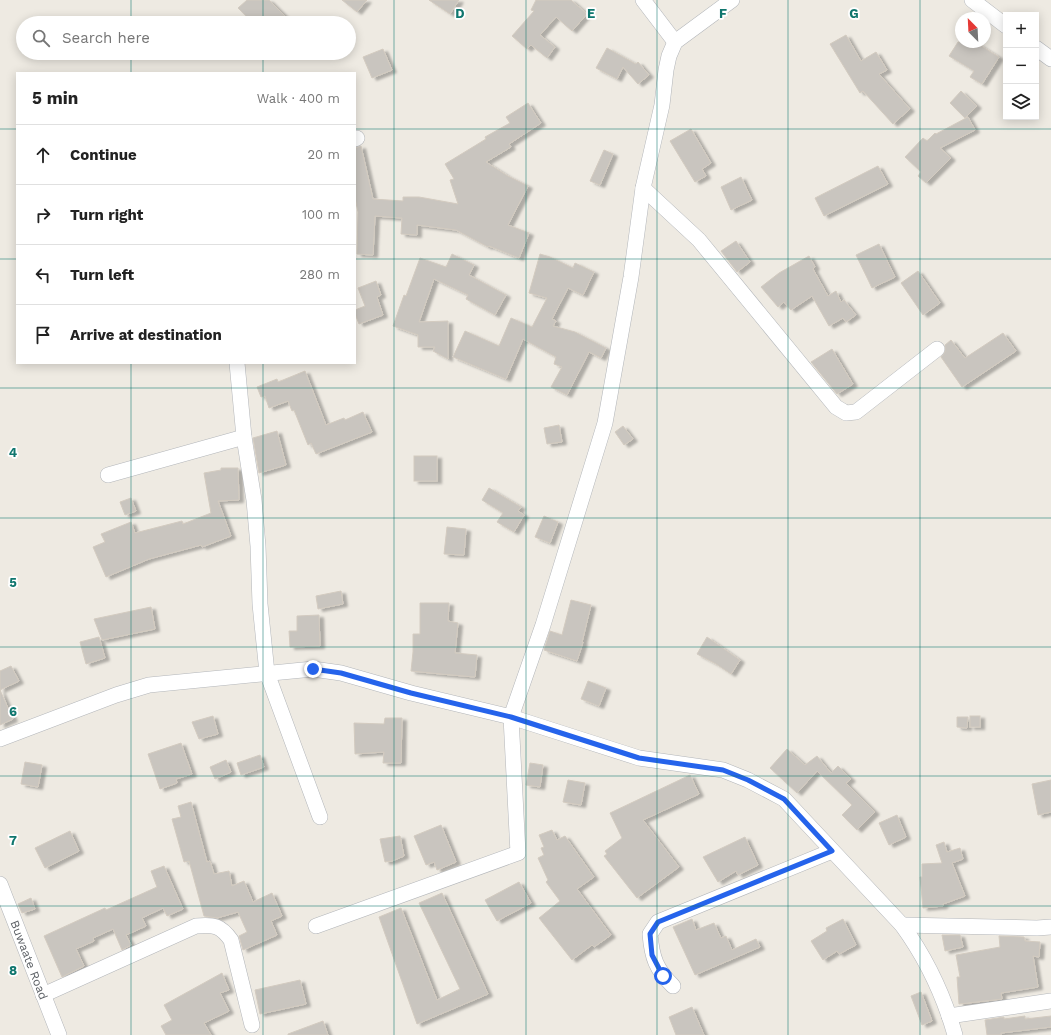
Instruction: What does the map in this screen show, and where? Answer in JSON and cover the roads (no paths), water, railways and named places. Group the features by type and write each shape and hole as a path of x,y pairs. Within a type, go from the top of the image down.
{"street":[{"path":"643,0 675,42"},
{"path":"316,926 518,853 511,717 543,625 605,423 631,277 643,188 662,105 669,56 675,42 732,0"},
{"path":"972,0 1003,24"},
{"path":"1039,50 1051,59"},
{"path":"643,188 699,240 836,407 846,413 856,412 937,349"},
{"path":"237,364 244,437 254,500 258,546 260,604 267,673 320,817"},
{"path":"108,475 244,437"},
{"path":"0,739 116,695 149,685 313,669 341,673 411,693 511,717 639,758 723,770 748,780 784,799 902,925 914,942 928,968 949,1016 955,1035"},
{"path":"673,986 663,976 652,955 650,934 658,922 832,851"},
{"name":"Buwaate Road","path":"0,884 60,1035"},
{"path":"902,925 1051,927"},
{"path":"43,995 196,926 215,926 224,930 231,940 252,1025"},
{"path":"949,1016 1051,1002"}]}
